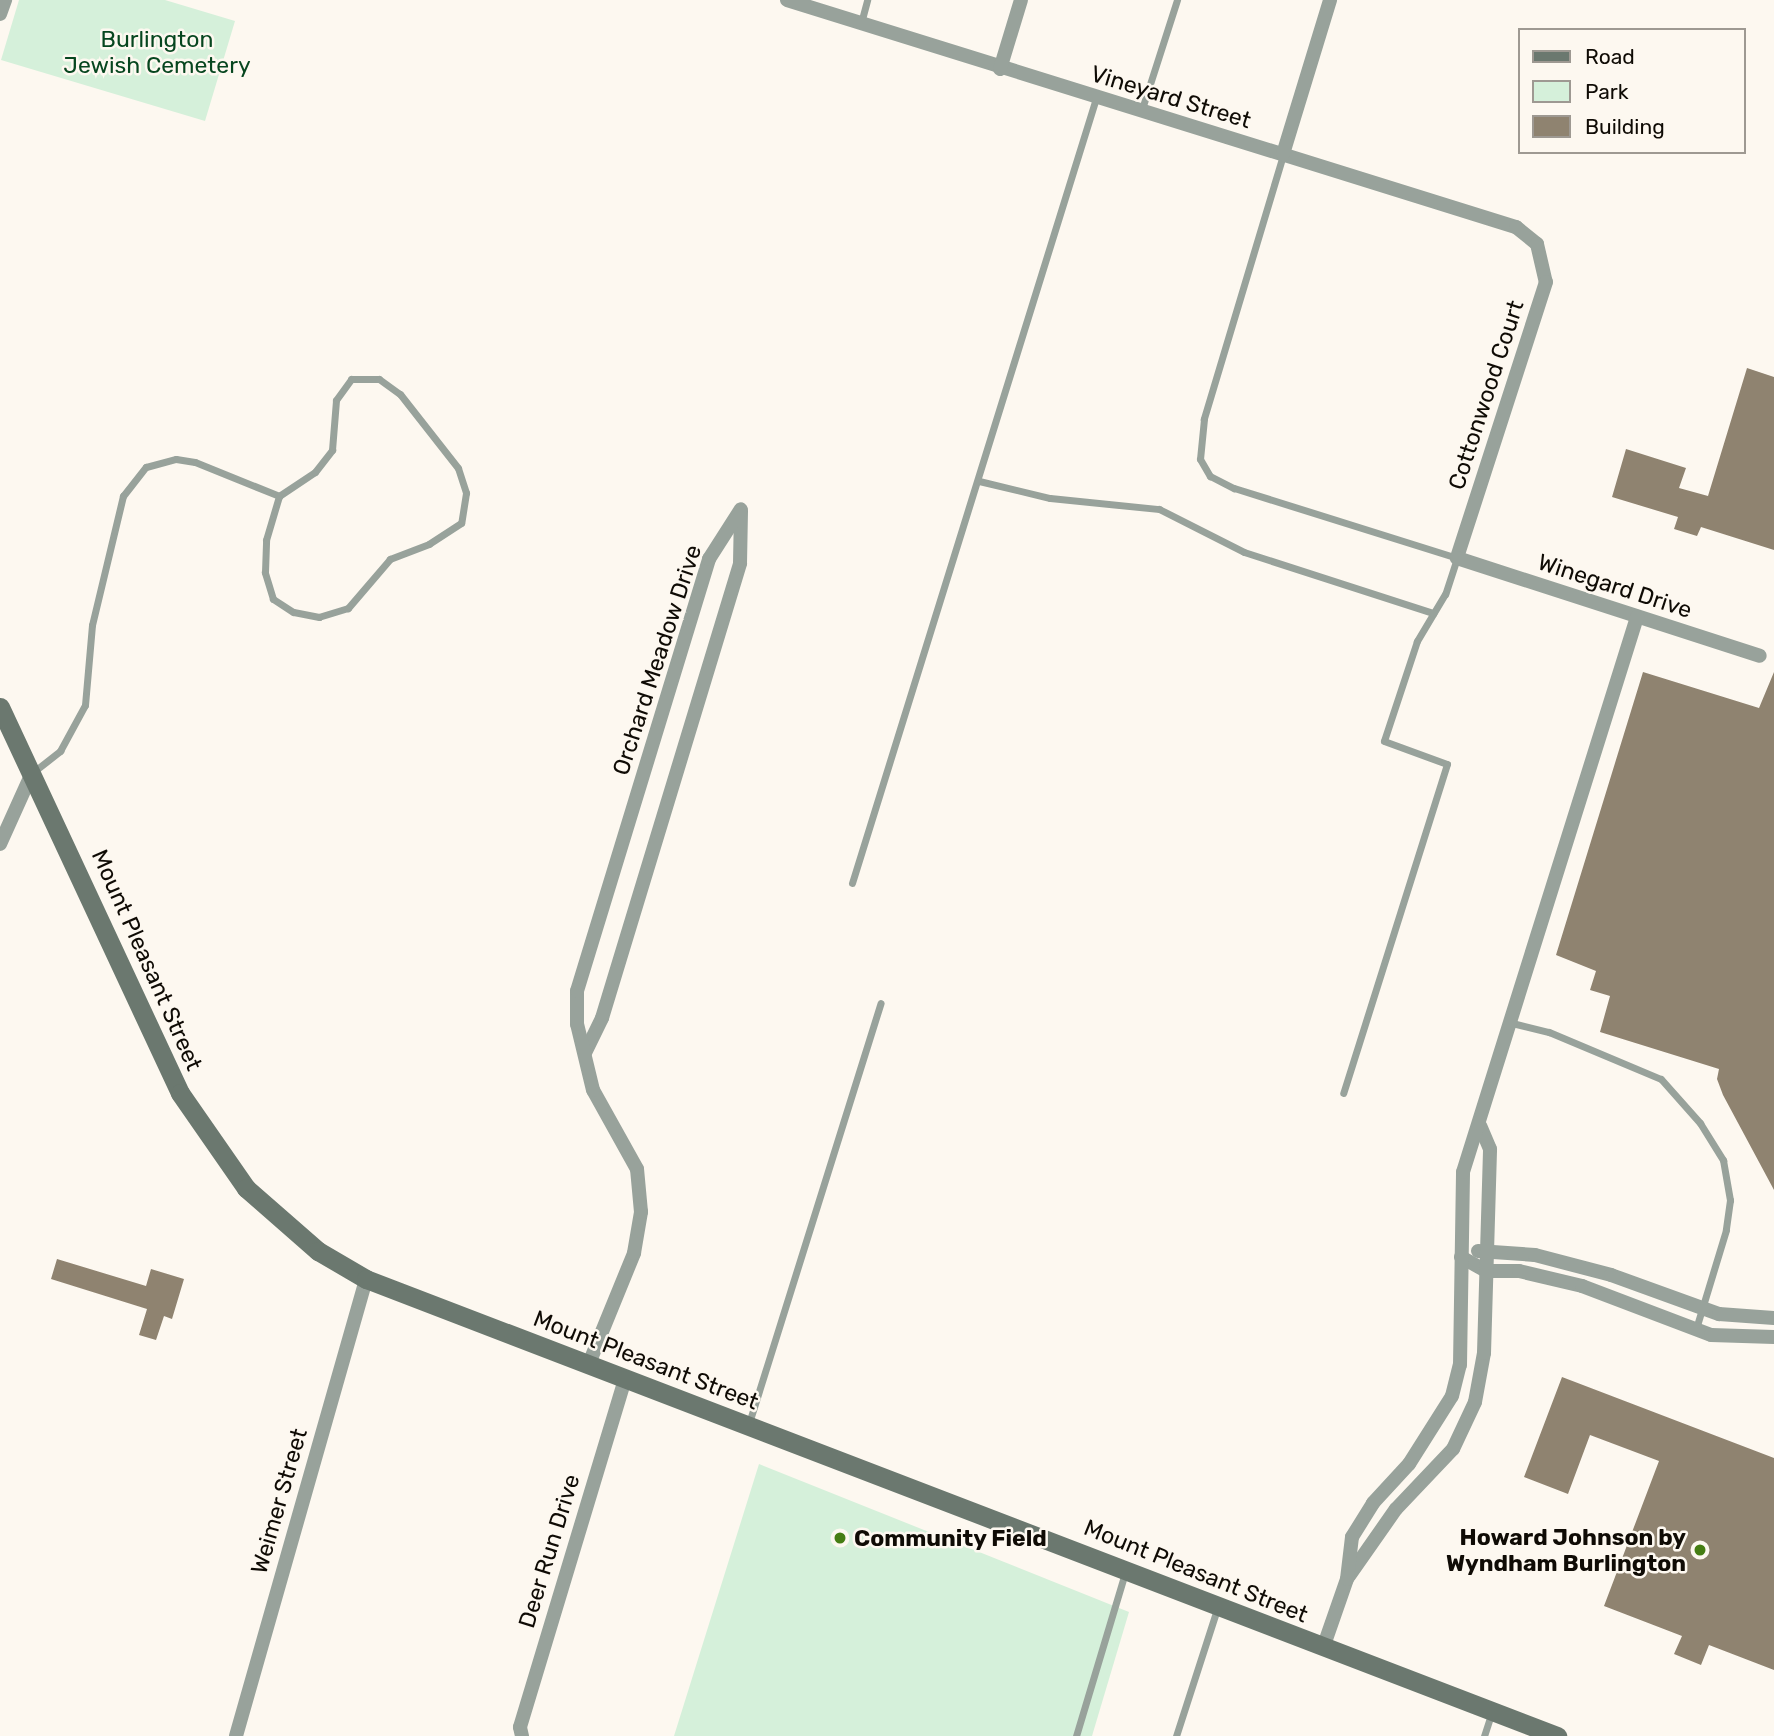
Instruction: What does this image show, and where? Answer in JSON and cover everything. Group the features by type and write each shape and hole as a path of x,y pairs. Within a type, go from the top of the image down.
{"main road":[{"name":"Mount Pleasant Street","path":"0,707 68,846 151,1039 215,1147 246,1188 287,1227 366,1279 1492,1711 1520,1729 1557,1736"}],"street":[{"path":"0,13 5,0"},
{"name":"Vineyard Street","path":"788,0 1000,69 1505,221 1537,244"},
{"path":"1000,69 1021,0"},
{"path":"1283,154 1330,0"},
{"name":"Cottonwood Court","path":"1457,558 1542,298 1546,269 1537,244"},
{"name":"Orchard Meadow Drive","path":"586,1053 602,1018 740,563 741,509 709,559 577,991 577,1024 593,1090 637,1169 641,1212 634,1253 589,1366"},
{"name":"Winegard Drive","path":"1457,558 1760,656"},
{"path":"1323,1648 1347,1579 1352,1538 1373,1503 1409,1464 1452,1396 1460,1365 1463,1172 1480,1126 1637,617"},
{"path":"0,844 32,773"},
{"path":"1347,1579 1396,1509 1453,1449 1475,1402 1484,1353 1490,1149 1480,1126"},
{"path":"1461,1257 1487,1249 1535,1255 1611,1275 1732,1316 1774,1318"},
{"path":"1461,1257 1486,1271 1546,1276 1695,1329 1745,1339 1774,1337"},
{"name":"Weimer Street","path":"236,1736 366,1279"},
{"name":"Deer Run Drive","path":"522,1736 520,1727 625,1380"}],"lane":[{"path":"860,23 867,0"},
{"path":"1141,111 1177,0"},
{"path":"852,883 1096,98"},
{"path":"1283,154 1204,419 1200,459 1210,476 1234,488 1457,558 1433,613 1417,641 1384,741 1447,764 1343,1093"},
{"path":"351,379 379,379 400,394 458,468 466,493 461,523 429,544 390,559 348,608 319,617 293,612 273,599 265,572 266,540 279,496 315,472 332,450 336,400 351,379"},
{"path":"32,773 60,751 85,705 92,625 123,496 146,467 176,458 195,462 279,496"},
{"path":"979,481 1049,498 1159,509 1244,552 1433,613"},
{"path":"748,1425 881,1003"},
{"path":"1512,1023 1549,1032 1661,1079 1700,1123 1723,1160 1730,1200 1726,1230 1695,1329"},
{"path":"1076,1736 1126,1569"},
{"path":"1176,1736 1219,1606"},
{"path":"1484,1736 1492,1711"}],"green space":[{"name":"Burlington Jewish Cemetery","path":"19,0 165,0 235,21 205,121 1,60"},
{"name":"Community Field","path":"759,1464 1129,1612 1092,1736 674,1736"}],"building":[{"path":"1747,368 1774,377 1774,550 1701,527 1697,536 1674,529 1678,517 1612,497 1626,449 1686,468 1679,488 1708,496"},
{"path":"1643,672 1759,708 1774,672 1774,1190 1723,1095 1717,1079 1719,1069 1600,1032 1610,996 1590,990 1596,971 1556,955"},
{"path":"57,1259 146,1286 151,1269 184,1279 172,1319 164,1316 156,1340 139,1335 147,1309 51,1279"},
{"name":"Howard Johnson by Wyndham Burlington","path":"1562,1377 1774,1458 1774,1670 1709,1645 1701,1665 1674,1654 1682,1636 1604,1606 1659,1461 1590,1435 1568,1494 1524,1477"}],"place":[{"name":"Community Field","path":"840,1538"},
{"name":"Howard Johnson by Wyndham Burlington","path":"1700,1550"}]}
